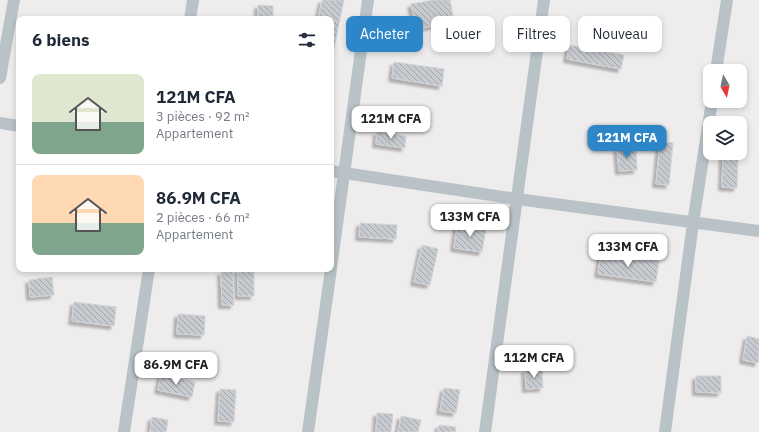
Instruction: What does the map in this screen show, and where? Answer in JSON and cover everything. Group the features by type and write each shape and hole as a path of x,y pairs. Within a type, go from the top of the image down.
{"street":[{"path":"0,78 14,0"},
{"path":"190,16 193,0"},
{"path":"334,246 368,0"},
{"path":"485,432 544,0"},
{"path":"717,64 727,0"},
{"path":"665,432 693,223 711,108"},
{"path":"0,123 16,126"},
{"path":"334,171 517,199 759,231"},
{"path":"124,432 149,272"},
{"path":"308,432 330,272"}],"building":[{"path":"322,0 344,0 334,48 334,16 319,16"},
{"path":"434,0 450,0 453,16 431,16 431,26 423,28 423,16 414,16 411,4"},
{"path":"258,5 273,6 273,16 258,16"},
{"path":"570,45 578,47 578,52 608,52 624,55 621,69 567,59 568,52 570,52"},
{"path":"394,62 444,69 442,86 392,78"},
{"path":"377,132 406,136 405,148 376,144"},
{"path":"660,142 673,143 669,185 656,184"},
{"path":"636,148 637,170 619,171 617,149"},
{"path":"723,160 738,160 737,188 722,187"},
{"path":"360,223 397,225 396,239 359,237"},
{"path":"457,224 486,228 482,252 454,248"},
{"path":"422,245 438,249 430,285 414,282"},
{"path":"601,253 659,261 656,282 598,274"},
{"path":"221,272 233,272 234,305 222,305"},
{"path":"238,272 254,272 254,296 238,296"},
{"path":"52,277 54,295 30,297 29,280"},
{"path":"74,302 116,307 114,326 72,321"},
{"path":"178,314 205,316 204,335 177,334"},
{"path":"747,336 759,339 758,363 743,360"},
{"path":"542,369 543,388 526,389 525,370"},
{"path":"161,375 195,382 192,397 158,390"},
{"path":"696,376 721,376 721,393 696,392"},
{"path":"444,388 460,390 456,413 440,411"},
{"path":"220,389 236,390 234,422 218,421"},
{"path":"377,413 393,414 391,432 376,432"},
{"path":"401,416 421,420 418,432 398,432"},
{"path":"152,417 168,420 166,432 150,432"},
{"path":"439,425 456,427 455,432 438,432"}]}
